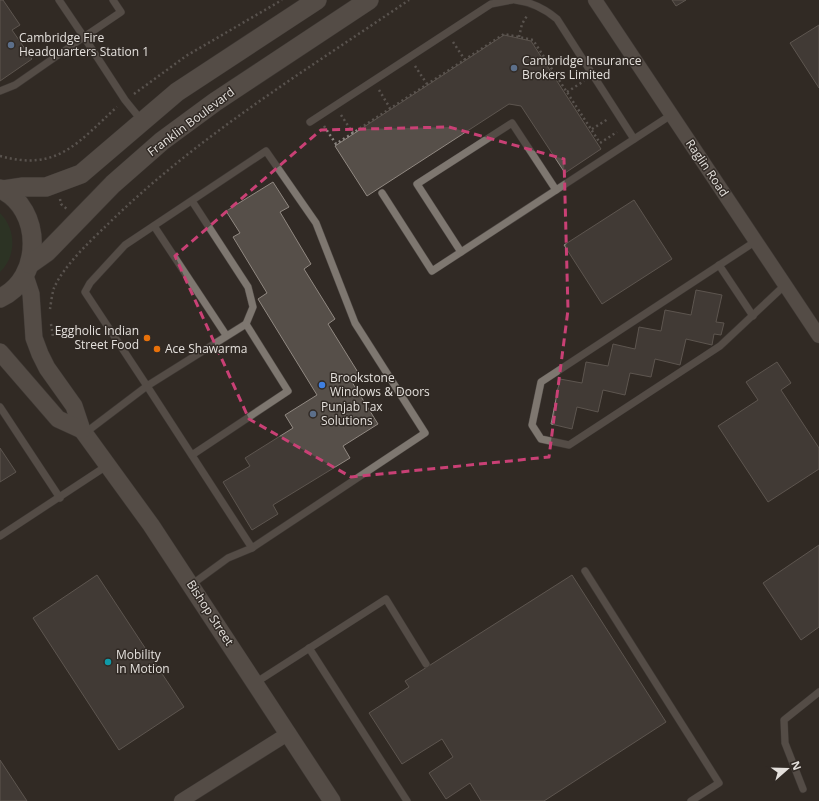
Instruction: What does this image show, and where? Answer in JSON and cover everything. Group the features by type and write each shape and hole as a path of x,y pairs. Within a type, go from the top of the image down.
{"main road":[{"path":"1,189 46,187 72,179 96,163 142,121 177,92 316,0"},
{"name":"Franklin Boulevard","path":"0,298 8,295 28,270 113,184 162,141 215,102 369,0"},
{"path":"1,189 19,204 30,222 34,243 28,270"}],"street":[{"name":"Raglin Road","path":"595,0 819,336"},
{"name":"Bishop Street","path":"28,270 34,338 46,368 74,406 83,432 108,465 191,585 332,801"},
{"name":"Bishop Street","path":"0,352 58,419 83,432"},
{"path":"181,801 289,733"}],"lane":[{"path":"59,0 125,100 142,121"},
{"path":"0,91 16,85 121,12 113,0"},
{"path":"310,122 492,4 512,0"},
{"path":"516,0 534,4 550,13 557,19 634,139"},
{"path":"382,193 432,270 671,115"},
{"path":"461,252 418,184 512,123 556,190"},
{"path":"191,585 228,558 252,548 425,432 355,323 316,223 266,151 125,245 90,283 85,292 252,548"},
{"path":"83,432 146,386 246,324 253,307 248,287 192,201"},
{"path":"154,226 226,335"},
{"path":"756,241 541,382 532,425 541,439 569,445 720,346 785,286"},
{"path":"719,265 752,316"},
{"path":"192,455 288,391 246,324"},
{"path":"0,407 60,498"},
{"path":"0,536 60,498 108,465"},
{"path":"585,571 719,783 691,801"},
{"path":"256,683 386,599 426,664"},
{"path":"309,648 407,801"},
{"path":"803,789 785,743 784,720 819,692"}],"path":[{"path":"0,156 33,161 59,156 70,150 125,100 186,56 282,0"},
{"path":"50,315 54,289 64,272 95,236 140,192 212,134 409,0"},
{"path":"519,37 522,24 529,12"},
{"path":"323,124 336,144 504,34 533,40 600,143 620,130"},
{"path":"452,40 464,60"},
{"path":"415,65 427,84"},
{"path":"567,92 576,86"},
{"path":"385,100 390,108"},
{"path":"340,113 353,132"},
{"path":"592,129 600,124"},
{"path":"59,194 61,204 70,212"},
{"path":"51,321 52,334"}],"highlighted area":[{"path":"449,127 564,159 568,310 549,457 351,477 249,419 175,256 321,130"}],"green space":[{"path":"0,213 5,219 12,234 12,251 6,266 0,272"}],"building":[{"name":"Cambridge Fire Headquarters Station 1","path":"0,0 3,0 20,25 12,30 32,59 0,81"},
{"path":"672,0 686,0 676,6"},
{"path":"819,25 819,88 790,43"},
{"path":"504,35 531,41 601,149 565,173 521,106 509,104 367,196 335,146"},
{"path":"273,182 289,207 280,212 311,264 304,269 335,319 328,324 359,374 350,379 378,424 343,446 350,458 273,505 278,514 252,530 223,482 250,466 245,458 293,428 285,415 317,395 258,299 267,293 233,237 240,233 226,211"},
{"path":"634,200 672,259 602,304 564,245"},
{"path":"696,290 722,295 716,322 724,323 721,335 714,334 712,345 686,339 680,365 655,359 651,377 630,373 625,395 603,390 598,412 577,407 572,429 551,424 560,379 582,383 586,362 608,366 613,344 635,349 639,327 661,331 665,310 691,315"},
{"path":"777,362 791,383 781,390 819,448 819,469 768,502 718,426 758,400 746,382"},
{"path":"0,448 16,472 0,482"},
{"path":"819,545 819,627 801,640 763,583"},
{"name":"Mobility In Motion","path":"97,575 184,707 119,750 33,618"},
{"path":"572,575 666,722 544,801 481,801 470,783 446,799 429,773 453,757 442,739 402,764 369,713 409,687 405,681"},
{"path":"0,760 27,801 0,801"}],"place":[{"name":"Cambridge Fire Headquarters Station 1","path":"11,45"},
{"name":"Cambridge Insurance Brokers Limited","path":"514,68"},
{"name":"Eggholic Indian Street Food","path":"147,338"},
{"name":"Ace Shawarma","path":"157,349"},
{"name":"Brookstone Windows & Doors","path":"322,385"},
{"name":"Punjab Tax Solutions","path":"313,414"},
{"name":"Mobility In Motion","path":"108,662"}]}
